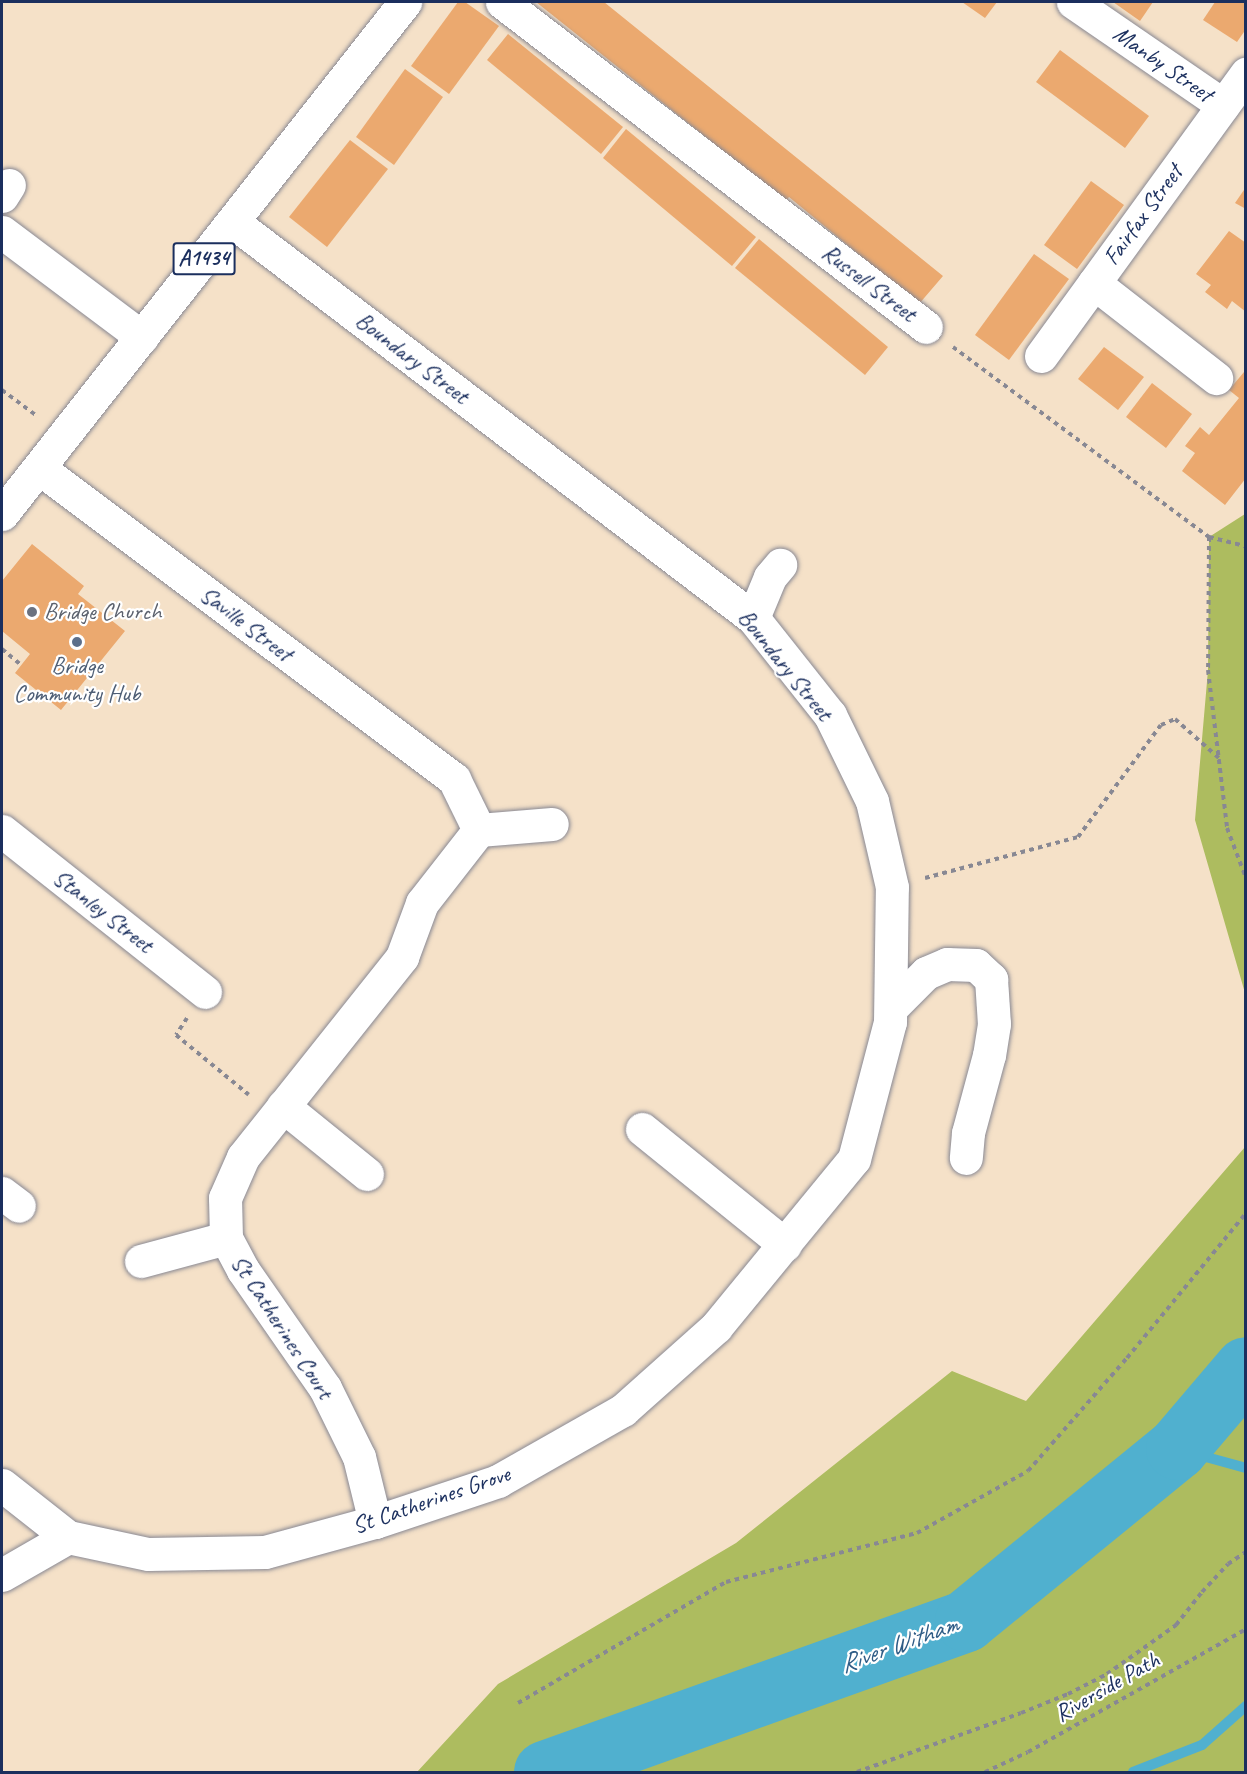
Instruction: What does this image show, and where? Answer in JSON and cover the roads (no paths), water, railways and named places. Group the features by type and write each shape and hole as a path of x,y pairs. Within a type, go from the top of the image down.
{"street":[{"name":"A1434","path":"2,514 405,2"},
{"name":"Russell Street","path":"502,2 926,327"},
{"name":"Manby Street","path":"1073,2 1223,105"},
{"name":"Fairfax Street","path":"1041,356 1245,74"},
{"name":"Boundary Street","path":"233,222 753,618 830,714 872,801 892,887 890,1022 854,1159 784,1245"},
{"path":"2,232 142,338"},
{"path":"1094,283 1216,378"},
{"name":"Saville Street","path":"39,468 454,779 479,830"},
{"path":"753,618 770,577 780,565"},
{"path":"479,830 552,824"},
{"name":"St Catherines Court","path":"375,1522 359,1457 325,1388 243,1270 226,1238 225,1198 243,1157 402,957 422,903 479,830"},
{"name":"Stanley Street","path":"2,831 205,992"},
{"path":"891,1008 926,973 947,964 976,965 991,979 994,1024 989,1055 968,1133 966,1158"},
{"path":"279,1112 368,1174"},
{"path":"642,1129 784,1245"},
{"path":"141,1261 226,1238"},
{"name":"St Catherines Grove","path":"2,1485 68,1537 148,1554 265,1552 375,1522 498,1481 623,1410 716,1327 784,1245"},
{"path":"2,1575 68,1537"}],"waterway":[{"name":"River Witham","path":"545,1772 966,1621 1177,1449 1246,1368"},
{"path":"1177,1449 1246,1468"},
{"path":"1133,1772 1202,1745 1246,1706"}],"place":[{"name":"Bridge Church","path":"32,612"},
{"name":"Bridge Community Hub","path":"77,642"}]}
